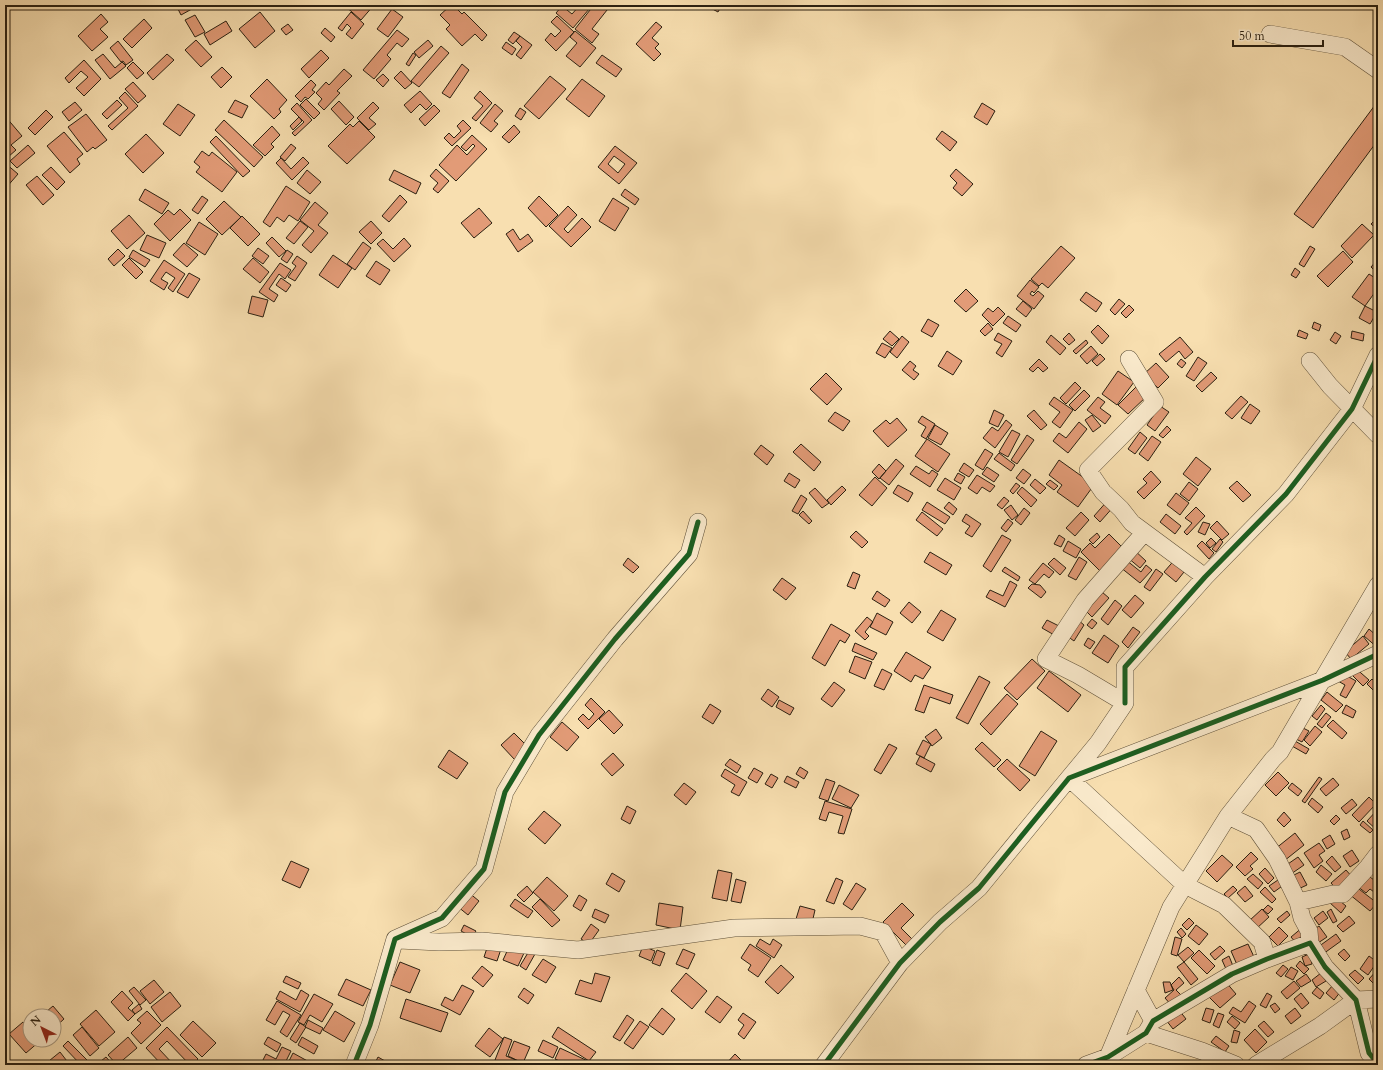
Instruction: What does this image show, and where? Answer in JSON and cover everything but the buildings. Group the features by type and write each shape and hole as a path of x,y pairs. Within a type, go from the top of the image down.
{"street":[{"path":"1270,34 1345,47 1378,70"},
{"path":"824,1065 900,963 940,922 979,888 1098,743 1126,703 1125,667 1205,577 1286,494 1352,409 1378,355"},
{"path":"1129,359 1155,402 1088,470 1103,492 1144,533 1205,577"},
{"path":"1310,361 1352,409 1378,435"},
{"path":"354,1065 370,1025 395,940 442,918 484,869 505,792 539,734 615,639 689,554 698,522"},
{"path":"1126,703 1078,675 1046,659 1084,600 1144,533"},
{"path":"1107,1061 1171,907 1228,816 1280,752 1378,585"},
{"path":"1069,778 1323,680 1378,655"},
{"path":"1069,778 1185,885 1224,905 1262,942 1267,959"},
{"path":"1228,816 1256,829 1277,859 1298,902 1302,918 1309,930 1310,944 1326,967 1356,1000 1369,1053 1374,1059 1374,1065"},
{"path":"1298,902 1333,894 1342,894 1368,867 1378,854"},
{"path":"395,940 439,942 482,941 578,950 734,928 860,926 883,932 900,963"},
{"path":"1086,1065 1107,1061 1149,1027 1232,974 1267,959 1310,944"},
{"path":"1136,990 1149,1027 1236,1065"},
{"path":"1256,1065 1320,1026 1356,1000 1378,999"}],"cycle path":[{"path":"1125,703 1125,667 1205,577 1286,494 1352,409 1378,355"},
{"path":"354,1065 370,1025 395,939 442,918 484,869 505,792 539,735 615,639 689,554 698,522"},
{"path":"824,1065 900,963 940,922 979,888 1069,778 1323,680 1378,654"},
{"path":"1086,1065 1108,1057 1146,1033 1153,1021 1232,974 1310,943 1325,967 1356,1000 1369,1053 1374,1059 1373,1065"}]}
